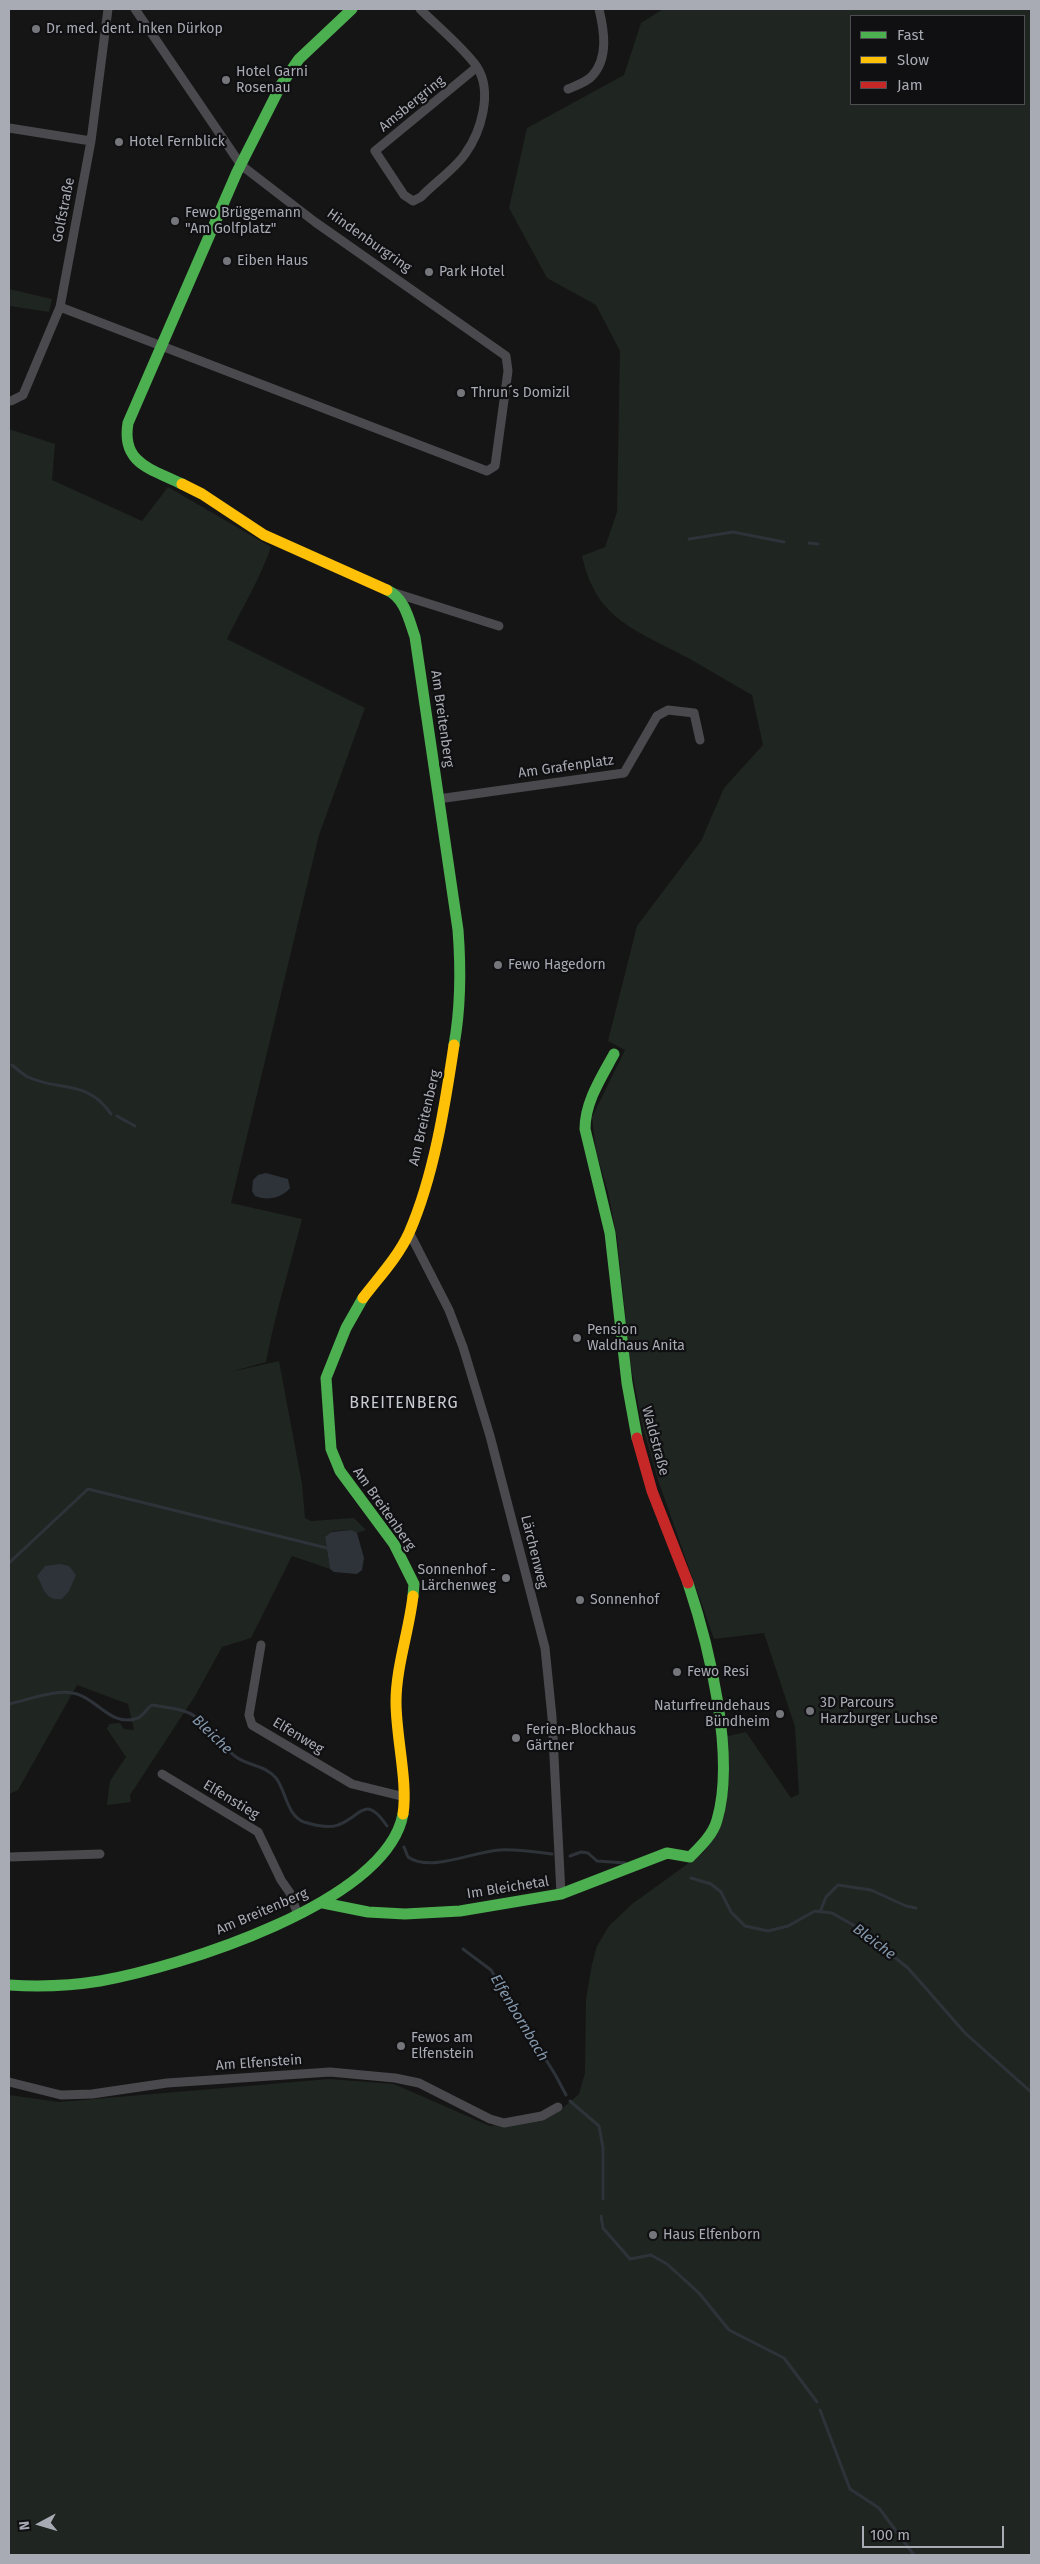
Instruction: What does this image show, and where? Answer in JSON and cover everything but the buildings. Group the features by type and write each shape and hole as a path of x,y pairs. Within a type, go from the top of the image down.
{"street":[{"name":"Golfstraße","path":"11,401 23,394 60,307 91,141 108,9"},
{"path":"135,9 241,165"},
{"path":"352,9 299,58 281,85 241,165 163,347 128,423 126,435 128,449 135,460 202,494 264,535 396,592 499,626"},
{"path":"420,9 477,67"},
{"path":"568,89 592,78 601,64 605,34 599,9"},
{"name":"Amsbergring","path":"477,67 482,83 484,102 479,130 465,156 421,197 413,201 404,194 375,151 477,67"},
{"path":"9,128 91,141"},
{"name":"Hindenburgring","path":"163,347 487,470 495,466 508,371 506,356 315,222 241,165"},
{"path":"60,307 163,347"},
{"name":"Am Breitenberg","path":"9,1985 34,1988 77,1984 120,1975 195,1956 298,1916 323,1902 377,1860 394,1842 402,1828 405,1797 396,1704 397,1682 410,1629 414,1584 394,1544 340,1471 330,1449 326,1378 346,1328 361,1301 400,1249 409,1232 429,1170 444,1109 460,1009 461,972 458,930 415,637 406,609 396,592"},
{"name":"Am Grafenplatz","path":"438,799 624,773 657,716 668,710 694,713 700,740"},
{"name":"Waldstraße","path":"614,1054 598,1083 587,1111 586,1140 611,1239 618,1293 625,1380 644,1467 683,1566 700,1622 711,1670 724,1774 716,1821 708,1838 690,1857"},
{"name":"Lärchenweg","path":"409,1232 449,1310 463,1347 490,1436 545,1648 552,1717 561,1894"},
{"name":"Elfenweg","path":"261,1645 249,1715 252,1725 352,1784 405,1797"},
{"name":"Elfenstieg","path":"162,1774 258,1832 281,1880 290,1893 298,1916"},
{"name":"Im Bleichetal","path":"323,1902 368,1912 405,1914 460,1911 561,1894 667,1853 690,1857"},
{"path":"9,1857 100,1854"},
{"name":"Am Elfenstein","path":"9,2082 61,2095 92,2094 167,2084 311,2074 365,2074 419,2083 490,2119 504,2123 542,2116 558,2107"}],"shaded area":[{"path":"663,9 1031,9 1031,2555 9,2555 9,2095 59,2102 329,2079 394,2084 490,2126 541,2120 559,2111 579,2094 585,2073 586,1999 592,1964 597,1946 609,1926 632,1904 704,1852 715,1835 723,1814 728,1792 728,1763 724,1737 746,1732 791,1798 799,1794 795,1727 764,1633 714,1639 658,1480 643,1428 631,1367 617,1238 608,1192 596,1151 592,1117 625,1050 608,1041 637,926 701,841 724,788 763,745 752,695 635,630 608,609 597,595 588,578 582,556 605,547 617,512 620,351 596,305 547,278 509,208 527,128 624,75 641,23"},
{"path":"9,289 52,299 49,312 10,306 9,308"},
{"path":"9,429 55,444 52,480 142,521 168,487 271,547 256,582 227,639 365,708 319,835 231,1203 302,1219 278,1308 266,1362 230,1372 279,1361 302,1484 305,1518 311,1521 354,1518 366,1530 357,1533 352,1530 332,1531 325,1537 330,1569 292,1556 251,1638 222,1647 195,1696 130,1795 131,1802 107,1805 110,1781 126,1757 107,1729 109,1724 120,1723 124,1729 134,1730 128,1704 77,1685 18,1790 9,1794"},
{"path":"266,1173 288,1179 290,1188 274,1198 255,1196 252,1191 253,1180 258,1175"},
{"path":"352,1530 357,1533 364,1558 362,1570 357,1574 334,1572 330,1569 325,1537 331,1532"},
{"path":"60,1564 69,1566 76,1575 69,1591 62,1599 56,1599 48,1596 37,1576 45,1566"}],"waterway":[{"path":"689,539 733,532 784,542"},
{"path":"809,543 818,544"},
{"path":"12,1065 28,1077 83,1091 102,1103 111,1114"},
{"path":"117,1116 135,1126"},
{"path":"9,1563 88,1489 327,1548"},
{"name":"Bleiche","path":"9,1704 61,1692 85,1697 106,1712 120,1719 138,1718 152,1705 185,1711 201,1721 236,1757 272,1774 279,1783 290,1809 298,1819 326,1827 334,1826 368,1809 380,1816 387,1826"},
{"name":"Bleiche","path":"404,1847 408,1857 428,1863 500,1850 552,1854"},
{"name":"Bleiche","path":"570,1856 581,1852 588,1853 597,1861 625,1863"},
{"name":"Bleiche","path":"691,1878 711,1884 721,1892 731,1912 745,1926 768,1931 788,1926 815,1911 832,1913 855,1926 908,1968 965,2033 1031,2092"},
{"path":"820,1912 826,1897 838,1885 871,1890 906,1906 916,1908"},
{"name":"Elfenbornbach","path":"463,1949 491,1970 566,2095"},
{"name":"Elfenbornbach","path":"570,2101 599,2126 603,2148 603,2199"},
{"name":"Elfenbornbach","path":"601,2216 603,2228 630,2259 651,2255 667,2264 699,2293 729,2330 784,2358 817,2402"},
{"name":"Elfenbornbach","path":"820,2410 850,2489 879,2508 914,2555"}],"traffic: fast":[{"path":"182,484 150,469 134,456 129,448 127,437 128,423 237,172 281,85 299,59 352,9"},
{"path":"387,590 398,598 402,604 415,637 458,930 460,988 454,1045"},
{"path":"614,1054 591,1100 585,1129 610,1233 627,1383 637,1438"},
{"path":"363,1298 346,1328 326,1378 331,1449 340,1471 394,1544 414,1584 413,1596"},
{"path":"323,1903 368,1912 405,1914 460,1911 561,1894 667,1853 690,1857 706,1840 717,1820 722,1794 723,1765 718,1701 704,1638 688,1583"},
{"path":"9,1985 43,1986 100,1981 178,1962 275,1926 321,1902 360,1876 389,1846 403,1814"}],"traffic: slow":[{"path":"182,484 202,494 264,535 387,590"},
{"path":"363,1298 399,1250 409,1233 418,1211 438,1140 454,1045"},
{"path":"403,1814 404,1788 396,1702 400,1662 413,1596"}],"traffic: jam":[{"path":"637,1438 652,1491 688,1583"}],"place":[{"name":"Dr. med. dent. Inken Dürkop","path":"36,29"},
{"name":"Hotel Garni Rosenau","path":"226,80"},
{"name":"Hotel Fernblick","path":"119,142"},
{"name":"Fewo Brüggemann \"Am Golfplatz\"","path":"175,221"},
{"name":"Eiben Haus","path":"227,261"},
{"name":"Park Hotel","path":"429,272"},
{"name":"Thrun´s Domizil","path":"461,393"},
{"name":"Fewo Hagedorn","path":"498,965"},
{"name":"Pension Waldhaus Anita","path":"577,1338"},
{"name":"Sonnenhof - Lärchenweg","path":"506,1578"},
{"name":"Sonnenhof","path":"580,1600"},
{"name":"Fewo Resi","path":"677,1672"},
{"name":"3D Parcours Harzburger Luchse","path":"810,1711"},
{"name":"Naturfreundehaus Bündheim","path":"780,1714"},
{"name":"Ferien-Blockhaus Gärtner","path":"516,1738"},
{"name":"Fewos am Elfenstein","path":"401,2046"},
{"name":"Haus Elfenborn","path":"653,2235"}],"district":[{"name":"BREITENBERG","path":"404,1404"}]}
